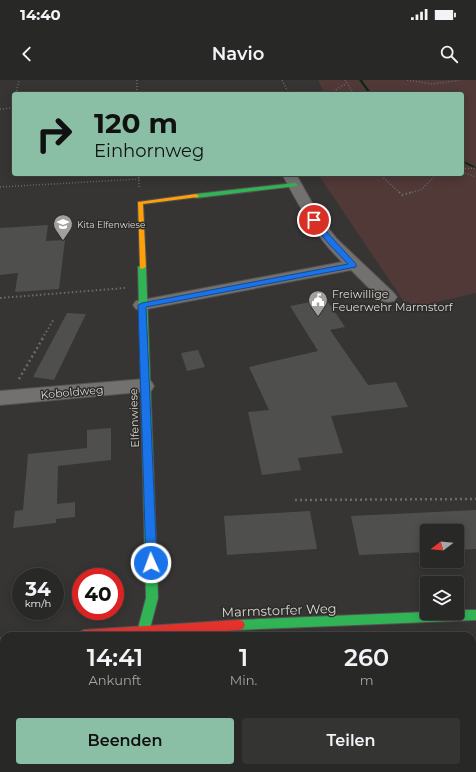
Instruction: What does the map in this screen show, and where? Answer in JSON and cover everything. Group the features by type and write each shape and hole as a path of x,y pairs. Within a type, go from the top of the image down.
{"street":[{"name":"Elfenwiese","path":"143,632 152,598 144,386 140,203 292,180"},
{"path":"292,180 314,220 331,242 353,265 388,297"},
{"path":"142,305 353,265"},
{"name":"Koboldweg","path":"4,398 144,386"},
{"name":"Marmstorfer Weg","path":"152,632 206,626 476,614"}],"path":[{"path":"16,92 19,80"},
{"path":"137,80 137,92"},
{"path":"282,80 288,92"},
{"path":"345,80 346,84 352,92"},
{"path":"407,80 432,84 461,80"},
{"path":"336,92 335,90 346,84"},
{"path":"0,109 12,108"},
{"path":"464,169 476,168"},
{"path":"464,173 476,177"},
{"path":"381,176 402,195 421,190 435,176"},
{"path":"0,187 139,178"},
{"path":"0,298 141,287"},
{"path":"4,398 54,319"},
{"path":"295,500 476,499"}],"shaded area":[{"path":"318,80 476,80 476,293 415,307 407,301 404,302 319,176 464,176 464,92 324,92"}],"building":[{"path":"48,225 46,241 65,240 59,289 15,292 18,273 0,275 0,228"},
{"path":"326,299 345,327 330,330 368,385 396,382 408,407 331,416 343,453 298,458 301,470 262,475 248,412 269,410 249,367 318,351 290,306"},
{"path":"67,313 86,314 54,380 33,377"},
{"path":"198,350 205,367 187,371 181,353"},
{"path":"111,428 111,460 58,466 57,504 75,502 75,517 56,519 56,523 13,528 15,511 23,510 28,454 87,448 87,430"},
{"path":"476,510 476,549 464,550 464,524 420,524 420,552 359,555 351,516"},
{"path":"310,511 317,549 227,555 224,516"}],"waterway":[{"path":"360,80 369,92"},
{"path":"464,162 476,168"}],"traffic: fast":[{"path":"196,196 295,185"},
{"path":"142,267 152,598 143,632"},
{"path":"239,625 476,615"}],"traffic: slow":[{"path":"142,267 140,203 196,196"}],"traffic: jam":[{"path":"140,632 239,625"}],"place":[{"name":"Kita Elfenwiese","path":"63,241"},
{"name":"Freiwillige Feuerwehr Marmstorf","path":"318,317"}],"route":[{"path":"151,563 142,305 353,265 331,242 314,220"}]}
